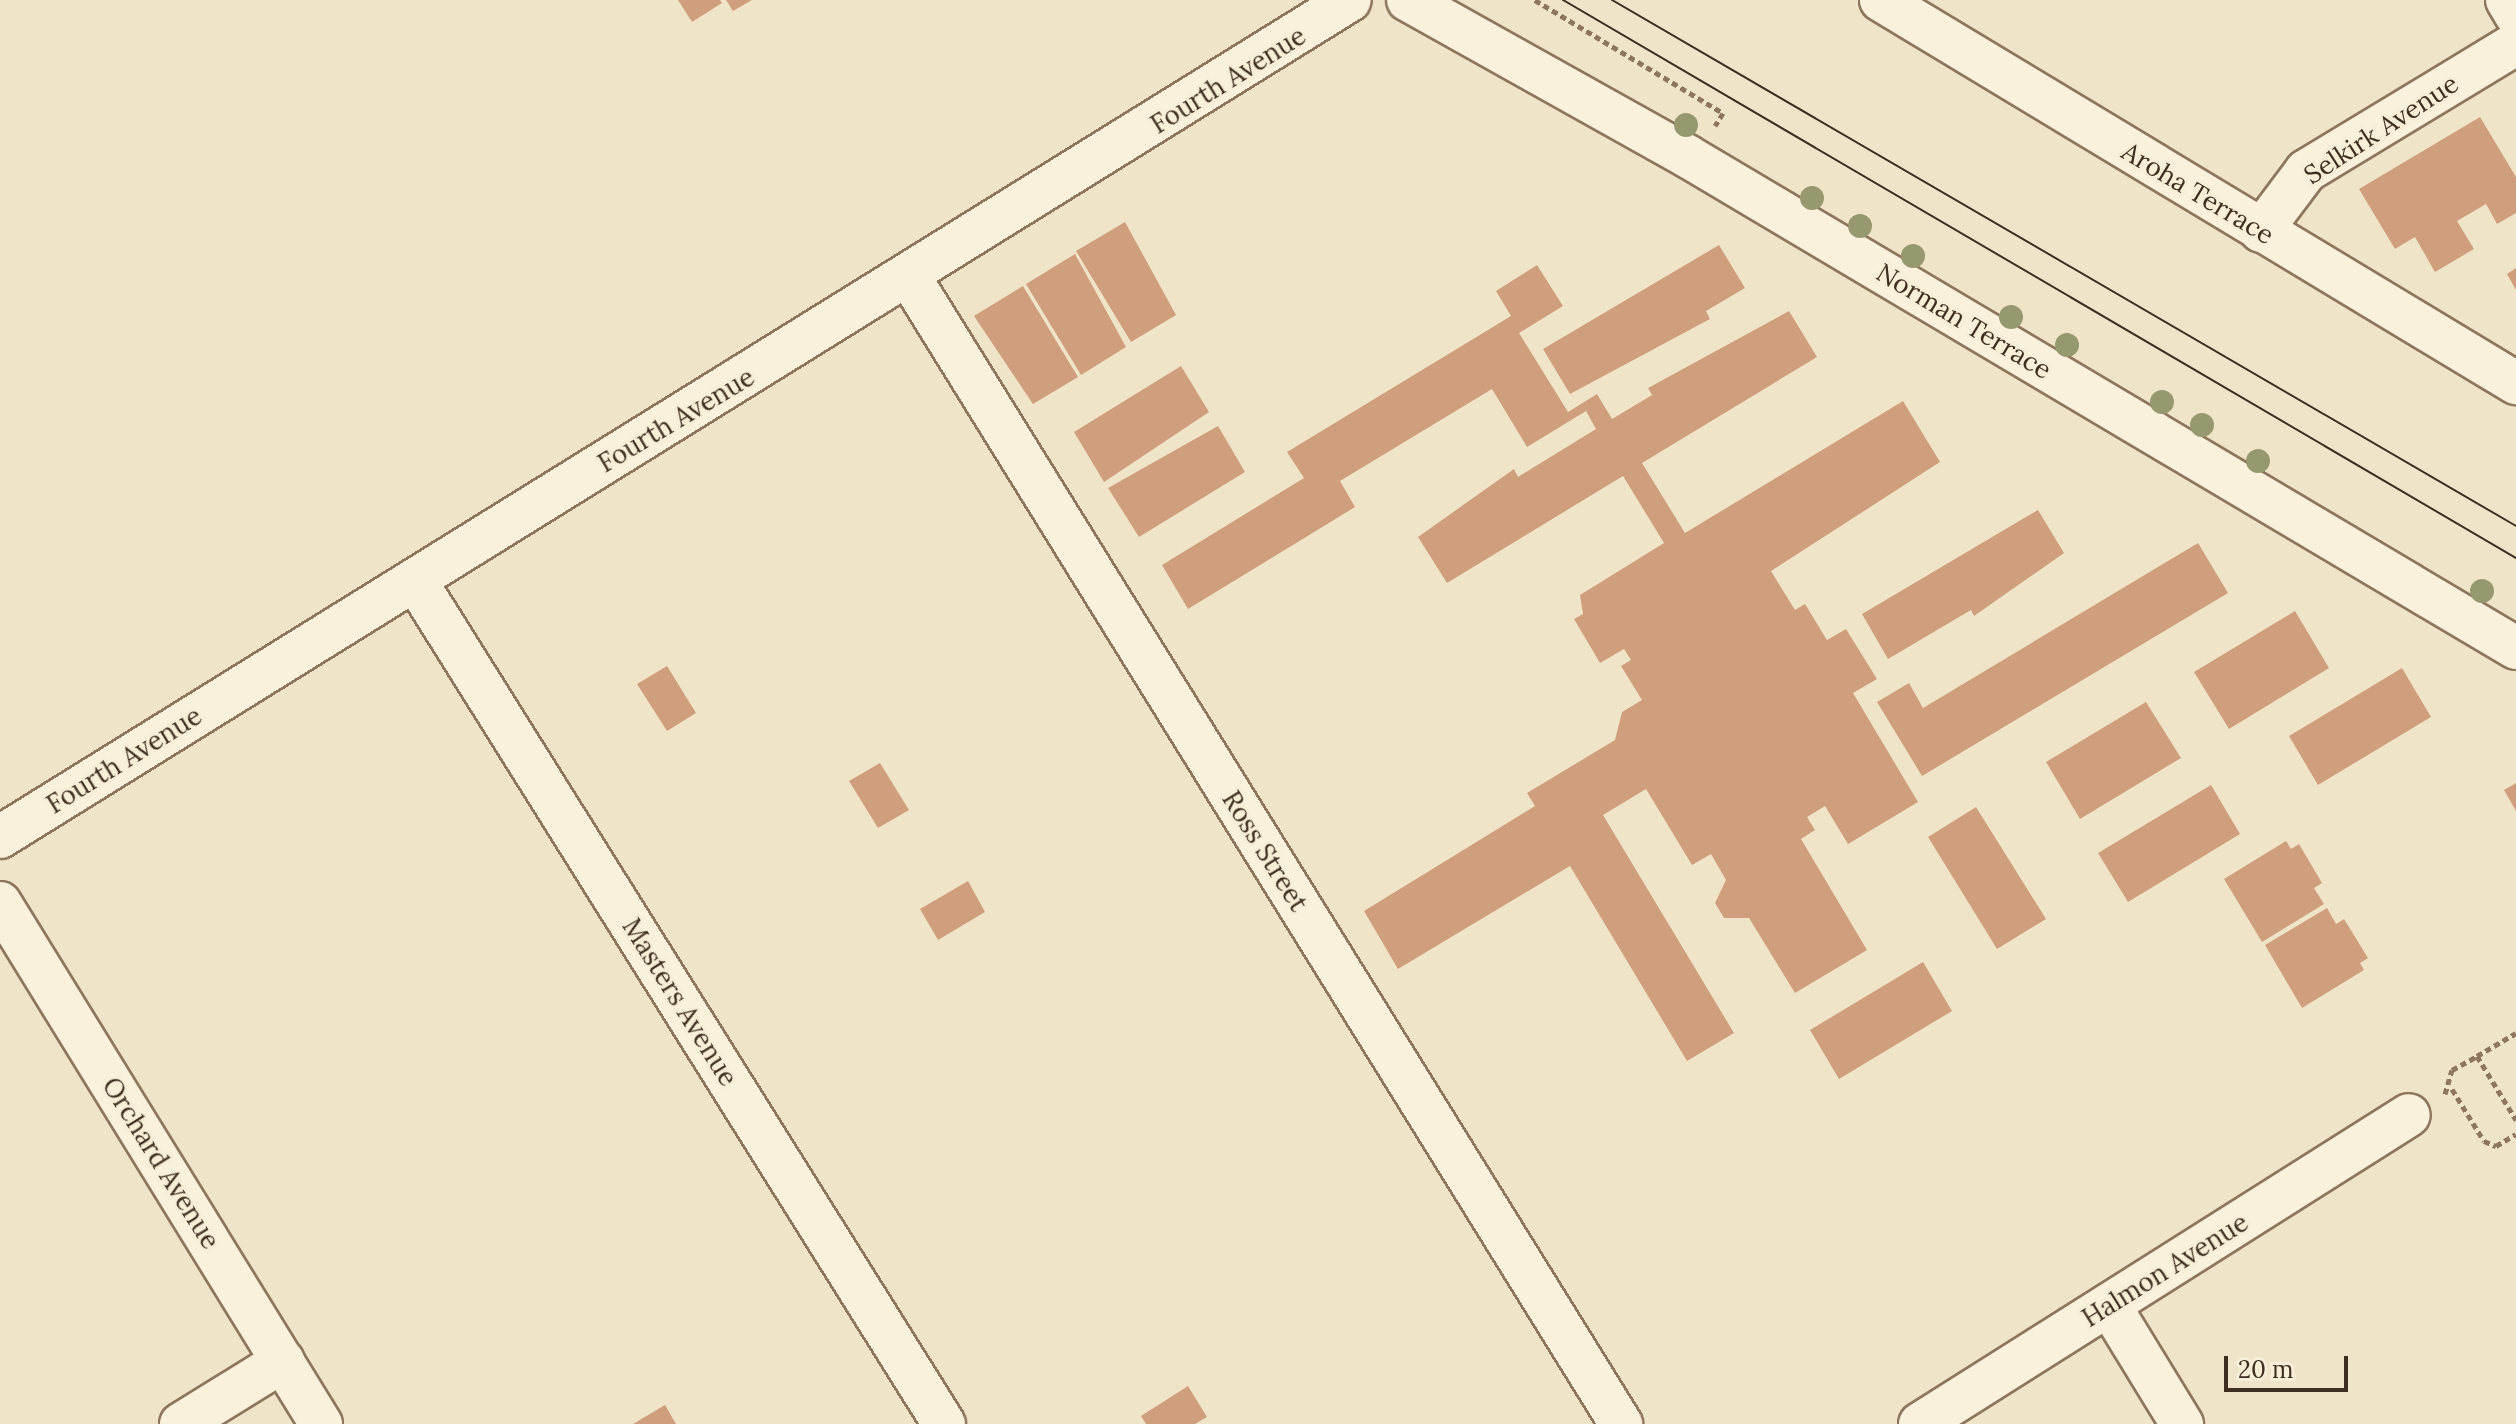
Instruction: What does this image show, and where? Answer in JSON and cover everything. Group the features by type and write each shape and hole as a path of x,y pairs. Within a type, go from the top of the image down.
{"street":[{"name":"Fourth Avenue","path":"0,837 910,278 1350,0"},
{"name":"Norman Terrace","path":"1408,0 1701,164 2516,648"},
{"name":"Aroha Terrace","path":"1881,0 2516,383"},
{"path":"2507,0 2516,15"},
{"name":"Selkirk Avenue","path":"2261,231 2306,171 2516,44"},
{"name":"Ross Street","path":"910,278 1621,1424"},
{"name":"Masters Avenue","path":"415,580 944,1424"},
{"name":"Orchard Avenue","path":"0,903 321,1424"},
{"name":"Halmon Avenue","path":"1920,1424 2409,1115"},
{"path":"2109,1305 2182,1424"},
{"path":"181,1424 283,1361"}],"path":[{"path":"1535,0 1723,113 1714,127"},
{"path":"2516,1033 2452,1070 2452,1089 2484,1141 2496,1146 2516,1134"},
{"path":"2477,1056 2516,1120"},
{"path":"2409,1115 2452,1089"}],"building":[{"path":"678,0 720,0 722,3 692,22"},
{"path":"726,0 752,0 733,11"},
{"path":"2480,117 2516,177 2516,213 2497,224 2486,204 2457,221 2474,249 2435,272 2415,237 2395,249 2359,189"},
{"path":"1125,222 1176,315 1131,342 1076,251"},
{"path":"1719,245 1745,288 1706,311 1710,319 1570,394 1543,349"},
{"path":"1075,254 1126,347 1081,375 1026,284"},
{"path":"1537,265 1563,306 1519,333 1568,412 1597,394 1612,419 1652,395 1648,388 1789,311 1817,357 1642,463 1685,533 1903,401 1940,462 1771,571 1795,610 1805,604 1827,640 1846,629 1877,679 1853,693 1918,802 1848,844 1825,806 1807,817 1815,830 1801,839 1867,950 1795,993 1749,918 1724,918 1715,903 1726,880 1711,854 1692,865 1646,789 1603,815 1734,1033 1687,1061 1570,866 1398,969 1364,911 1535,806 1527,793 1615,740 1622,712 1642,700 1621,666 1631,660 1624,649 1600,663 1574,619 1583,614 1580,595 1664,543 1623,476 1447,583 1418,537 1514,469 1518,477 1596,429 1586,411 1527,447 1492,389 1340,481 1355,507 1188,609 1162,565 1304,478 1287,452 1511,316 1496,291"},
{"path":"2516,268 2516,290 2507,274"},
{"path":"1023,286 1078,377 1033,404 974,316"},
{"path":"1181,366 1209,412 1104,482 1074,432"},
{"path":"1218,426 1245,472 1139,537 1108,488"},
{"path":"2038,510 2064,553 1974,616 1971,610 1888,659 1862,614"},
{"path":"2198,543 2228,593 1922,776 1877,702 1909,683 1923,708"},
{"path":"2295,611 2329,668 2229,729 2194,672"},
{"path":"667,666 696,713 667,731 637,684"},
{"path":"2402,668 2431,717 2318,785 2289,736"},
{"path":"2146,702 2181,758 2080,819 2046,762"},
{"path":"880,763 909,810 878,828 849,781"},
{"path":"2516,783 2516,811 2504,790"},
{"path":"2211,785 2240,834 2128,902 2098,853"},
{"path":"1976,807 2046,919 1997,949 1928,837"},
{"path":"2286,841 2291,849 2299,844 2322,883 2314,888 2324,904 2262,942 2224,879"},
{"path":"968,881 985,912 938,940 920,909"},
{"path":"2327,908 2336,924 2344,919 2368,958 2360,963 2364,970 2302,1008 2265,945"},
{"path":"1923,962 1952,1011 1839,1079 1810,1030"},
{"path":"1188,1386 1207,1417 1195,1424 1146,1424 1141,1416"},
{"path":"665,1405 676,1424 633,1424"}],"tram line":[{"path":"1563,0 2516,558"},
{"path":"1612,0 2516,526"}]}
